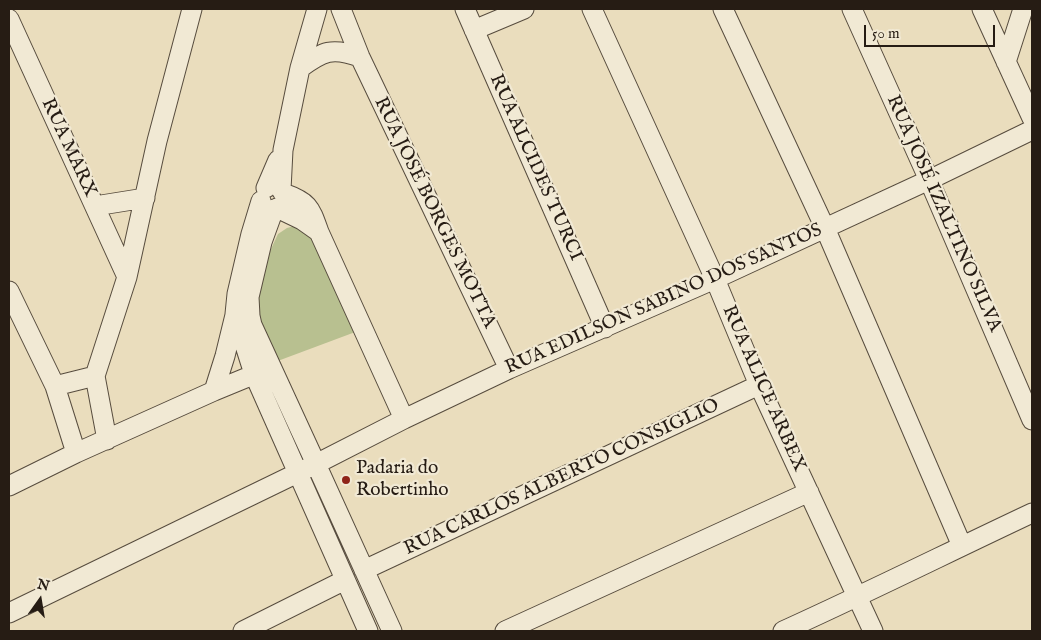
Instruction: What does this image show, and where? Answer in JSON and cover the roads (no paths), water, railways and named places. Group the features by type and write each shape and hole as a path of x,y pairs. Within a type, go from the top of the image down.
{"street":[{"path":"106,440 95,376 128,277 157,141 192,9"},
{"path":"214,391 235,314 237,294 274,198 300,68 317,9"},
{"name":"RUA JOSÉ BORGES MOTTA","path":"341,9 360,57 509,369"},
{"name":"RUA ALCIDES TURCI","path":"465,9 605,328"},
{"path":"474,30 524,9"},
{"name":"RUA ALICE ARBEX","path":"592,9 715,279 759,385 873,631"},
{"path":"723,9 825,228 962,546"},
{"name":"RUA JOSÉ IZALTINO SILVA","path":"852,9 929,180 1032,420"},
{"path":"982,9 1032,118"},
{"path":"1006,62 1023,9"},
{"name":"RUA MARX","path":"9,19 128,277"},
{"path":"300,68 316,56 332,51 346,52 360,57"},
{"name":"RUA EDILSON SABINO DOS SANTOS","path":"9,613 509,369 715,279 1032,130"},
{"path":"95,206 145,198"},
{"path":"274,198 319,232 404,419"},
{"path":"257,238 249,297 250,316 262,371 298,473 368,631"},
{"path":"9,291 55,386 76,453"},
{"path":"235,314 262,371 316,464 392,631"},
{"path":"9,486 76,453 262,371"},
{"path":"55,386 95,376"},
{"name":"RUA CARLOS ALBERTO CONSIGLIO","path":"364,570 759,385"},
{"path":"505,631 809,492"},
{"path":"784,631 1032,513"},
{"path":"242,631 346,580"}],"place":[{"name":"Padaria do Robertinho","path":"346,480"}]}
